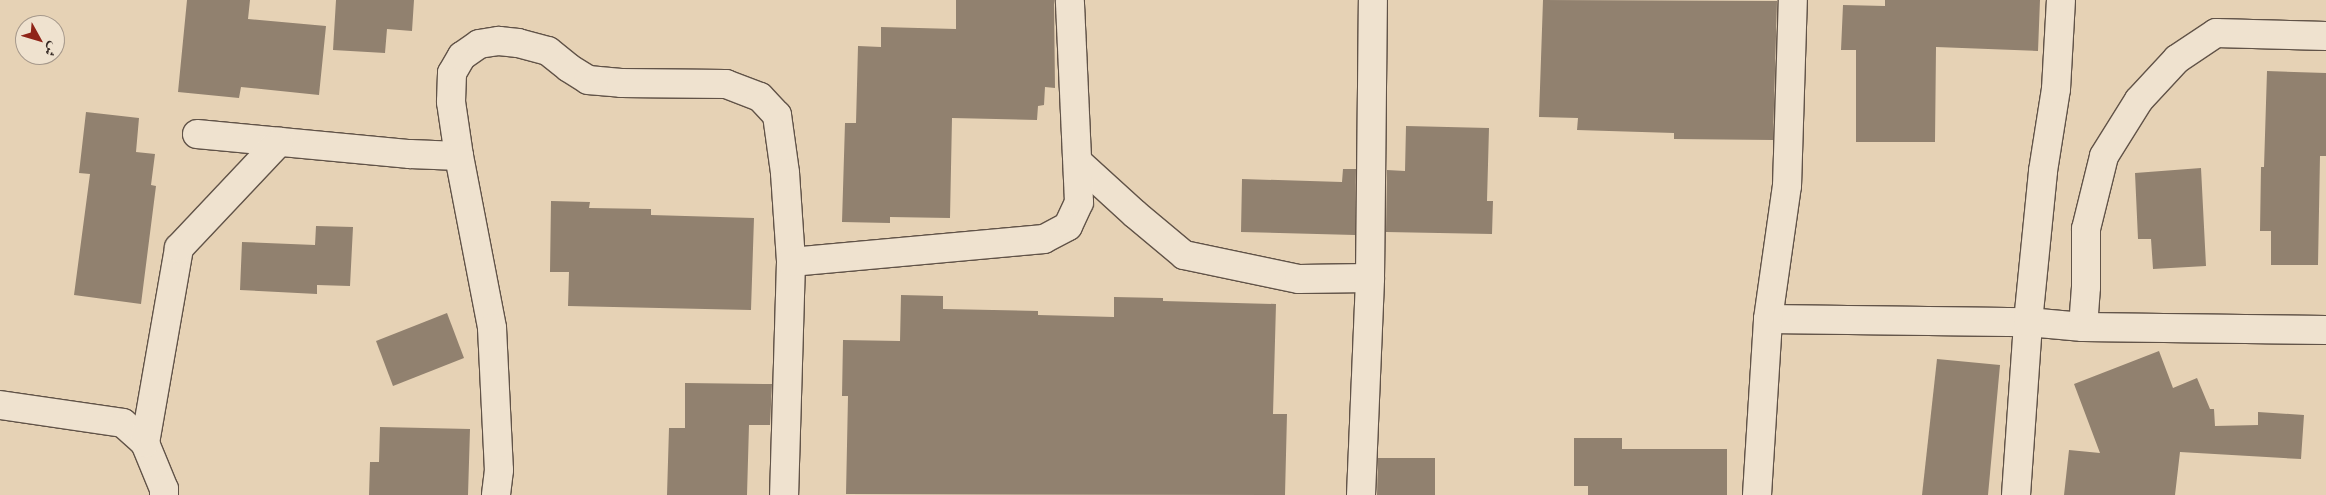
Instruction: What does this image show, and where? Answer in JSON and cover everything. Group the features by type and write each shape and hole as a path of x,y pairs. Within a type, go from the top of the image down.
{"street":[{"path":"791,262 1044,239 1068,226 1079,202 1070,0"},
{"path":"1361,495 1370,278 1373,0"},
{"path":"1757,495 1768,319 1787,186 1793,0"},
{"path":"2016,495 2028,322 2043,171 2056,89 2061,0"},
{"path":"2083,326 2086,287 2086,229 2104,156 2139,100 2177,59 2216,33 2326,36"},
{"path":"496,495 499,470 492,328 459,156 451,102 452,73 462,56 478,44 499,41 548,50 569,68 588,80 621,83 726,84 760,97 777,115 785,173 791,262 784,495"},
{"path":"197,134 410,154 459,156"},
{"path":"145,443 178,248 279,142"},
{"path":"1078,162 1184,255 1300,279 1370,278"},
{"path":"1768,319 2028,322 2083,326 2326,330"},
{"path":"0,405 123,423 145,443 164,489 164,495"}],"building":[{"path":"187,0 250,0 248,19 326,26 319,95 241,87 239,98 178,92"},
{"path":"336,0 414,0 412,31 387,29 385,53 333,50"},
{"path":"956,0 1054,0 1055,88 1045,87 1044,105 1038,106 1037,120 952,118 950,218 890,217 890,223 842,222 845,123 856,123 858,46 881,47 881,27 956,29"},
{"path":"1543,0 1777,1 1773,140 1674,139 1674,133 1577,130 1578,118 1539,117"},
{"path":"1885,0 2040,0 2038,51 1936,47 1935,142 1856,142 1856,50 1841,50 1843,5 1885,6"},
{"path":"2267,71 2326,73 2326,156 2320,156 2318,265 2271,265 2271,231 2260,231 2261,167 2264,167"},
{"path":"86,112 139,118 136,152 155,154 151,185 156,186 141,304 74,295 90,174 79,173"},
{"path":"1406,126 1489,128 1487,201 1493,201 1492,234 1386,232 1387,170 1405,171"},
{"path":"2201,168 2206,266 2153,269 2151,239 2138,239 2135,173"},
{"path":"1343,169 1356,169 1355,235 1241,232 1242,179 1342,182"},
{"path":"551,201 590,202 589,208 651,209 651,215 754,218 751,310 568,306 569,272 550,272"},
{"path":"316,226 353,227 350,286 317,285 317,294 240,290 242,242 315,245"},
{"path":"901,295 943,296 943,309 1038,311 1038,315 1114,317 1114,297 1163,298 1163,301 1276,304 1273,414 1287,414 1285,495 846,494 848,396 842,396 843,340 900,341"},
{"path":"447,313 464,358 393,386 376,341"},
{"path":"2159,351 2173,388 2197,378 2210,409 2214,409 2215,426 2258,425 2258,412 2304,415 2301,459 2180,452 2175,495 2064,495 2069,450 2100,453 2074,384"},
{"path":"1937,359 2000,365 1988,495 1922,495"},
{"path":"685,383 772,384 770,425 749,425 747,495 667,495 669,428 685,428"},
{"path":"380,427 470,429 468,495 369,495 370,462 379,462"},
{"path":"1574,438 1622,438 1622,449 1727,449 1727,495 1588,495 1588,486 1574,486"},
{"path":"1378,458 1435,458 1435,495 1377,495"}]}
